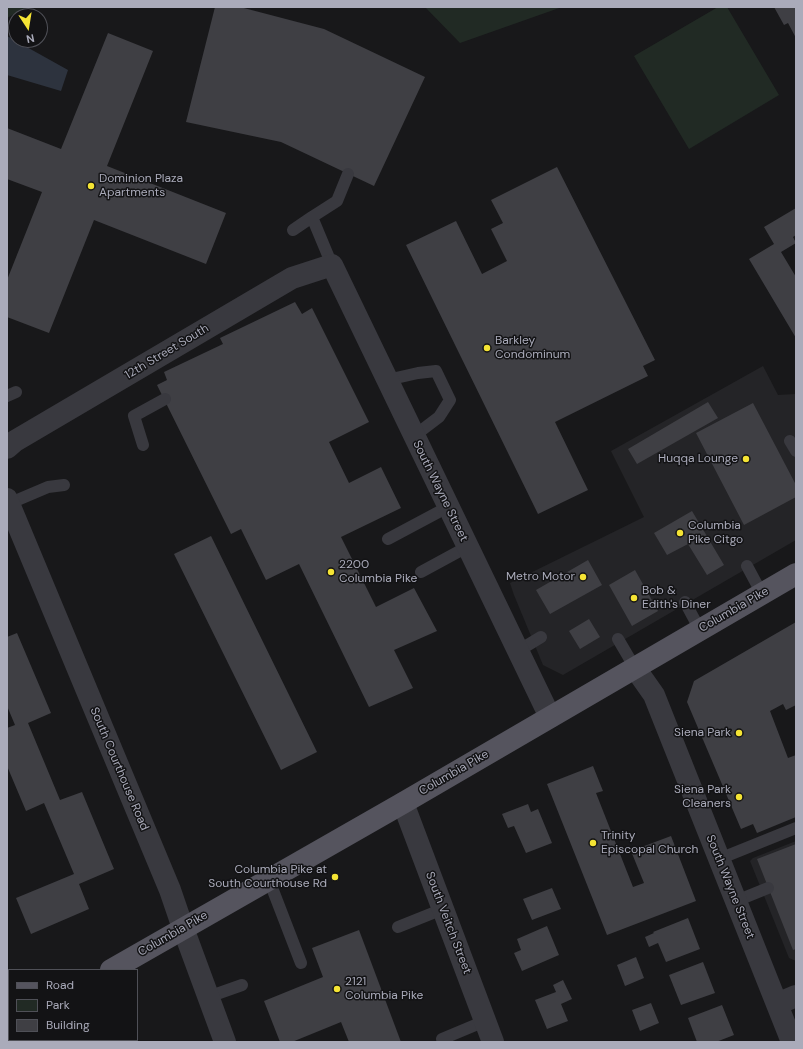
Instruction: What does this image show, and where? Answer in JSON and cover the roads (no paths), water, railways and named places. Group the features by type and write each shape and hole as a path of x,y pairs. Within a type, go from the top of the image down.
{"main road":[{"name":"Columbia Pike","path":"113,969 403,803 796,574"}],"street":[{"name":"South Wayne Street","path":"332,265 550,717"},
{"name":"12th Street South","path":"7,448 15,441 292,278 332,265"},
{"name":"South Courthouse Road","path":"8,502 170,890 225,1042"},
{"name":"South Wayne Street","path":"635,668 654,695 736,901 787,1000 792,1042"},
{"name":"South Veitch Street","path":"403,803 493,1042"}],"lane":[{"path":"292,230 337,201 348,174"},
{"path":"312,217 332,265"},
{"path":"387,380 418,373 436,371 450,400 439,416 414,436"},
{"path":"143,446 134,416 165,399"},
{"path":"8,502 51,486 64,485"},
{"path":"388,539 448,507"},
{"path":"421,572 467,547"},
{"path":"747,566 762,594"},
{"path":"685,602 700,630"},
{"path":"518,651 541,637"},
{"path":"618,639 635,668"},
{"path":"719,858 796,828"},
{"path":"269,880 300,963"},
{"path":"736,901 768,888"},
{"path":"398,927 442,909"},
{"path":"208,997 242,985"},
{"path":"442,1039 485,1021"}],"place":[{"name":"Dominion Plaza Apartments","path":"91,186"},
{"name":"Barkley Condominum","path":"487,348"},
{"name":"Huqqa Lounge","path":"746,459"},
{"name":"Columbia Pike Citgo","path":"680,533"},
{"name":"2200 Columbia Pike","path":"331,572"},
{"name":"Metro Motor","path":"583,577"},
{"name":"Bob & Edith's Diner","path":"634,598"},
{"name":"Siena Park","path":"739,733"},
{"name":"Siena Park Cleaners","path":"739,797"},
{"name":"Trinity Episcopal Church","path":"593,843"},
{"name":"Columbia Pike at South Courthouse Rd","path":"335,877"},
{"name":"2121 Columbia Pike","path":"337,989"}]}
